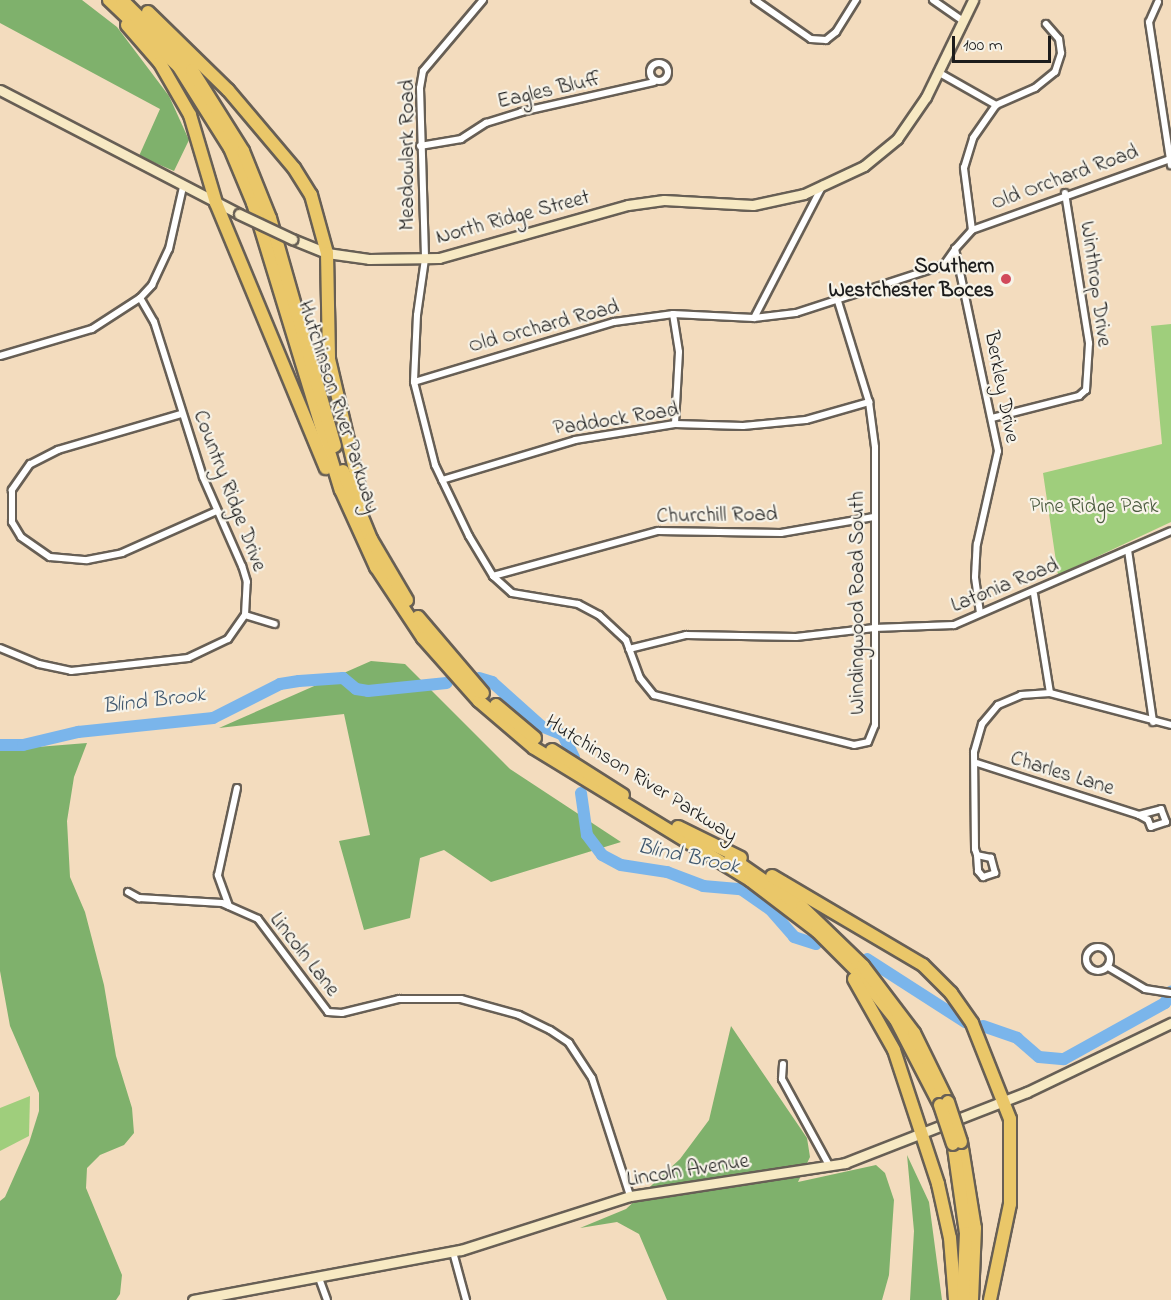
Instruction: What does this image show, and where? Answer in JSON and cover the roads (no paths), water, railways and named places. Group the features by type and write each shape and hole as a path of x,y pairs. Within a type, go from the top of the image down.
{"highway":[{"path":"100,0 143,42 174,85 199,138 216,203 345,513 376,567"},
{"name":"Hutchinson River Parkway","path":"109,0 179,67 207,106 236,159 253,203 337,478 376,567 438,656 516,733 569,772 730,867 789,908 851,965 903,1030 944,1103"},
{"name":"Hutchinson River Parkway","path":"122,0 192,70 243,151 270,218 344,473 371,539 407,601 454,663 519,725 577,767 759,875 830,932 879,984 914,1033 944,1103 957,1143 974,1216 972,1300"},
{"path":"133,0 209,69 298,173 316,207 327,253 329,359 353,466 371,526 407,601"},
{"path":"678,827 722,846 908,956 936,976 959,1002 982,1046 1005,1101 1011,1127 1010,1193 1003,1250 990,1300"},
{"path":"789,908 832,952 860,986 884,1028 947,1220 955,1300"},
{"name":"Hutchinson River Parkway","path":"957,1143 966,1222 963,1300"}],"street":[{"name":"Meadowlark Road","path":"483,0 423,71 420,146 425,260 414,382 426,434 442,480 493,576"},
{"path":"755,0 811,39 826,40 836,32 856,0"},
{"path":"933,0 962,20"},
{"name":"North Ridge Street","path":"0,90 183,187 292,239 327,253 369,259 425,260 628,205 664,201 761,204 787,200 864,166 886,150 913,117 973,0"},
{"path":"1158,2 1149,22 1170,162"},
{"path":"955,249 972,230 964,168 966,155 996,105 1035,88 1055,72 1061,53 1059,39 1046,24"},
{"path":"938,72 996,105"},
{"name":"Eagles Bluff","path":"420,146 461,139 486,123 521,112 654,82"},
{"name":"Old Orchard Road","path":"972,230 1065,193 1170,162"},
{"path":"754,318 823,185"},
{"path":"0,356 92,329 140,298 152,285 170,249 183,187"},
{"name":"Winthrop Drive","path":"992,418 1079,396 1086,390 1089,343 1065,193"},
{"name":"Old Orchard Road","path":"414,382 562,335 673,314 754,318 796,313 944,265 955,249"},
{"name":"Berkley Drive","path":"955,249 998,452 977,544 975,577 980,613"},
{"name":"Country Ridge Drive","path":"0,648 39,664 71,671 188,658 228,639 244,615 247,582 217,511 182,414 154,322 140,298"},
{"name":"Windingwood Road South","path":"629,649 640,678 654,694 859,745 874,735 875,447 869,402 838,301"},
{"path":"673,314 679,352 675,424"},
{"name":"Paddock Road","path":"442,480 575,440 675,424 743,426 806,420 869,402"},
{"path":"182,414 57,450 30,464 12,490 12,522 21,537 50,557 87,560 122,553 217,511"},
{"name":"Churchill Road","path":"493,576 658,531 781,532 874,517"},
{"name":"Latonia Road","path":"629,649 686,635 796,637 874,628 946,627 1034,594 1171,531"},
{"path":"1128,550 1154,722"},
{"path":"493,576 518,596 586,606 626,640 629,649"},
{"path":"1034,594 1050,693"},
{"path":"244,615 275,624"},
{"path":"976,855 973,792 977,763 974,744 988,713 1021,695 1050,693 1171,725"},
{"name":"Charles Lane","path":"977,763 1139,815"},
{"path":"229,906 218,875 237,788"},
{"name":"Lincoln Lane","path":"128,892 139,898 208,900 229,906 262,924 328,1012 342,1013 399,999 461,999 519,1015 569,1042 592,1078 630,1196"},
{"path":"1104,947 1110,959 1108,967 1096,972 1090,967 1089,950 1104,947"},
{"path":"1108,967 1145,989 1171,993"},
{"name":"Lincoln Avenue","path":"193,1300 453,1252 630,1196 830,1167 1005,1101 1171,1023"},
{"path":"783,1064 782,1078 830,1167"},
{"path":"453,1252 466,1300"},
{"path":"320,1278 327,1300"}],"waterway":[{"name":"Blind Brook","path":"0,745 23,745 78,732 213,718 280,684 299,681 343,678 356,689 368,691 447,683"},
{"name":"Blind Brook","path":"479,678 492,682 541,726 563,735 574,758"},
{"name":"Blind Brook","path":"581,793 587,835 602,855 621,865 667,872 703,886 741,889 770,909 794,937 816,944"},
{"name":"Blind Brook","path":"867,959 965,1022"},
{"name":"Blind Brook","path":"983,1026 1017,1038 1039,1057 1064,1059 1165,1003 1171,992"}],"place":[{"name":"Southern Westchester Boces","path":"1006,279"}],"park label":[{"name":"Pine Ridge Park","path":"1094,507"}]}
